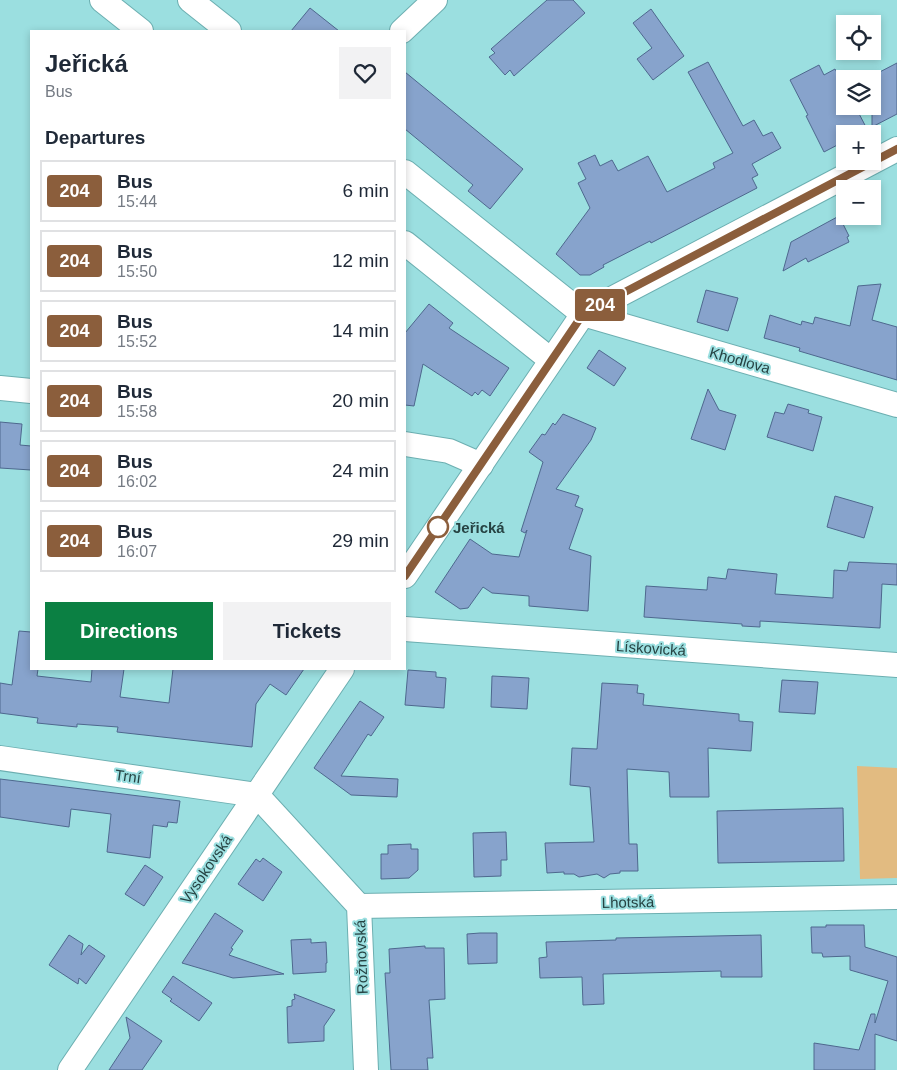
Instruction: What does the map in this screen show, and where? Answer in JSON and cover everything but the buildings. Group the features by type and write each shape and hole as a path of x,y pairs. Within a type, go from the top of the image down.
{"street":[{"path":"102,0 139,30"},
{"path":"190,0 228,30"},
{"path":"403,30 435,0"},
{"path":"406,575 583,314 897,149"},
{"path":"406,173 583,314"},
{"path":"406,244 551,360"},
{"name":"Khodlova","path":"583,314 897,405"},
{"path":"0,388 30,391"},
{"path":"406,444 449,451 481,464"},
{"name":"Lískovická","path":"406,629 897,665"},
{"name":"Vysokovská","path":"70,1070 341,670"},
{"name":"Trní","path":"0,758 257,795"},
{"name":"Rožnovská","path":"257,795 359,906 366,1070"},
{"name":"Lhotská","path":"359,906 897,897"}],"shaded area":[{"path":"857,766 897,768 897,878 860,879"}],"bus line":[{"name":"204","path":"406,575 583,314 897,149"}],"place":[{"name":"Jeřická","path":"438,527"}]}
